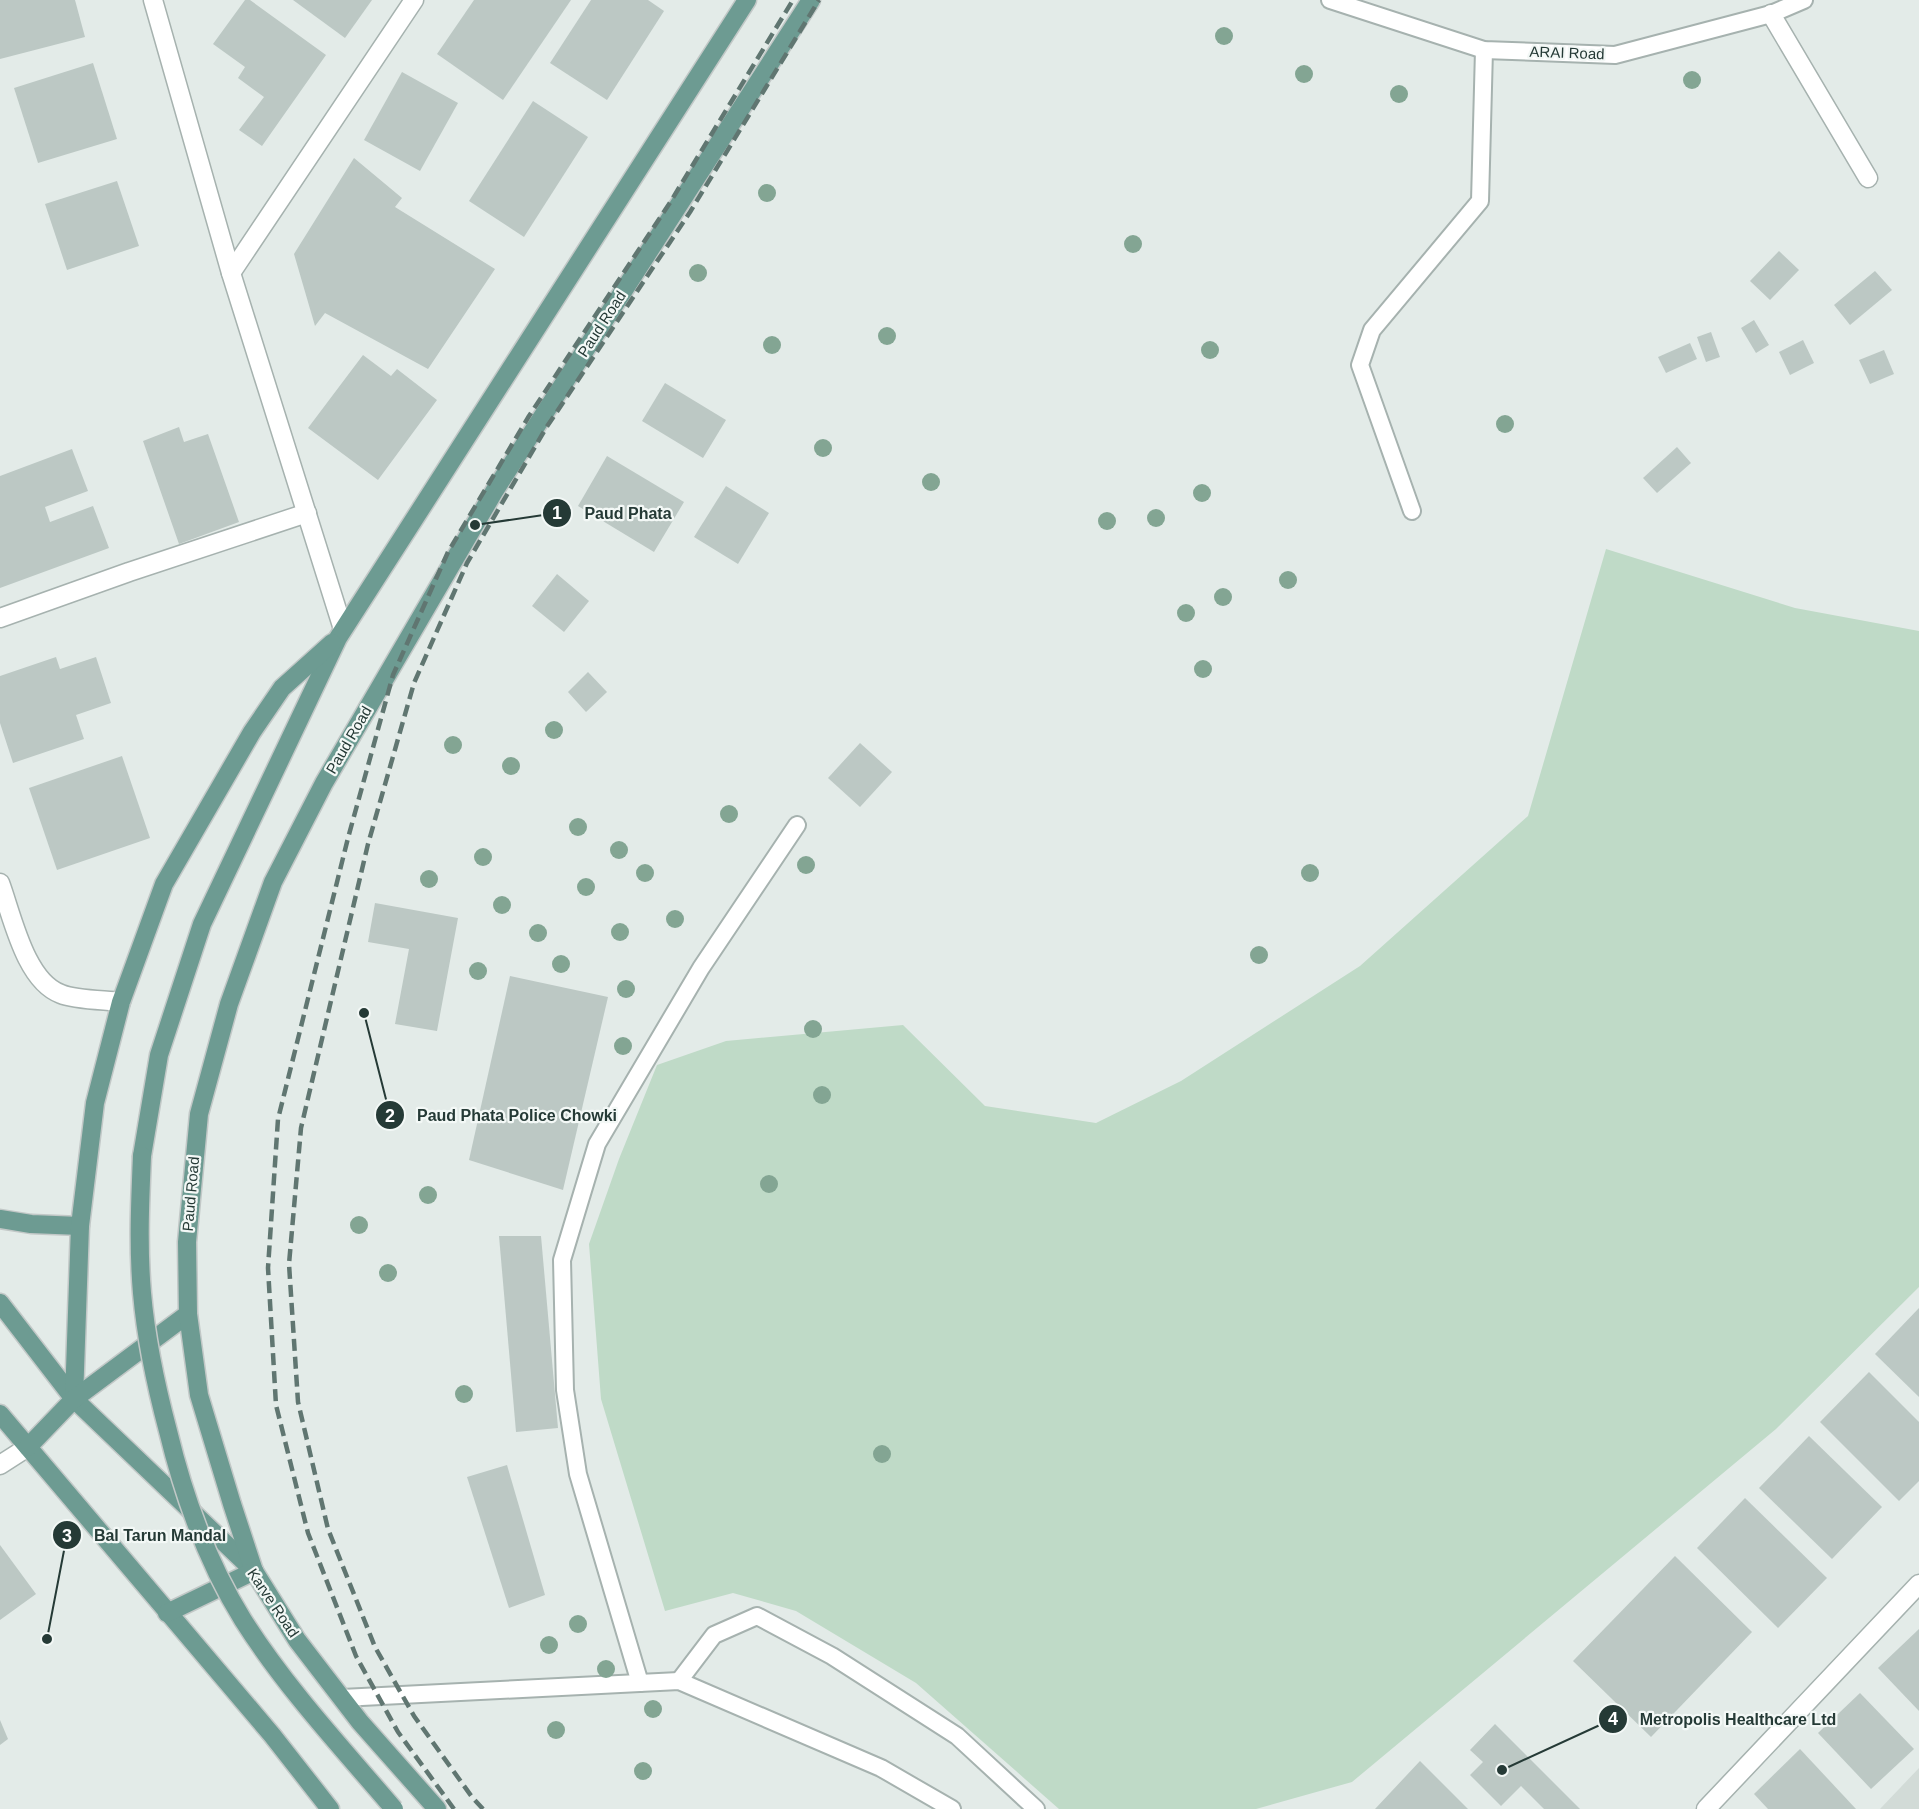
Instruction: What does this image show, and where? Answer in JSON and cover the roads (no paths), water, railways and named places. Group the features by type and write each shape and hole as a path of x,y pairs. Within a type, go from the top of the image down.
{"main road":[{"path":"394,1809 287,1682 243,1620 208,1557 179,1475 155,1383 142,1293 139,1225 142,1156 159,1055 202,924 341,633 747,0"},
{"name":"Paud Road","path":"254,1571 199,1395 188,1314 187,1242 199,1114 229,1004 273,882 324,783 495,490 811,0"},
{"path":"74,1399 80,1226 95,1103 121,1002 164,884 252,732 282,688 341,633"},
{"path":"0,1219 30,1224 80,1226"},
{"name":"Karve Road","path":"0,1303 74,1399 254,1571 297,1640 360,1722 437,1809"},
{"path":"28,1447 74,1399 188,1314"},
{"path":"0,1414 272,1735 330,1809"},
{"path":"167,1613 254,1571"}],"street":[{"path":"153,0 231,273 307,513 341,633"},
{"path":"231,273 414,0"},
{"path":"1771,14 1868,178"},
{"path":"0,618 307,513"},
{"path":"0,883 26,955 44,984 63,996 121,1002"},
{"path":"0,1465 28,1447"},
{"path":"1706,1809 1919,1584"}],"lane":[{"name":"ARAI Road","path":"1330,0 1484,50 1615,55 1771,14 1804,0"},
{"path":"1412,511 1360,365 1372,330 1480,201 1484,50"},
{"path":"640,1683 578,1474 565,1390 562,1260 597,1144 701,968 797,825"},
{"path":"679,1681 714,1635 757,1616 832,1656 957,1736 1036,1809"},
{"path":"342,1698 679,1681 881,1768 952,1809"}],"railway":[{"path":"454,1809 398,1732 356,1656 308,1533 276,1405 268,1268 278,1119 348,838 393,675 448,552 529,416 671,201 793,0"},
{"path":"483,1809 414,1716 375,1647 328,1529 298,1402 289,1264 301,1128 368,844 414,683 467,563 546,428 690,212 819,0"}],"place":[{"name":"Paud Phata","path":"475,525"},
{"name":"Paud Phata Police Chowki","path":"364,1013"},
{"name":"Bal Tarun Mandal","path":"47,1639"},
{"name":"Metropolis Healthcare Ltd","path":"1502,1770"}]}
